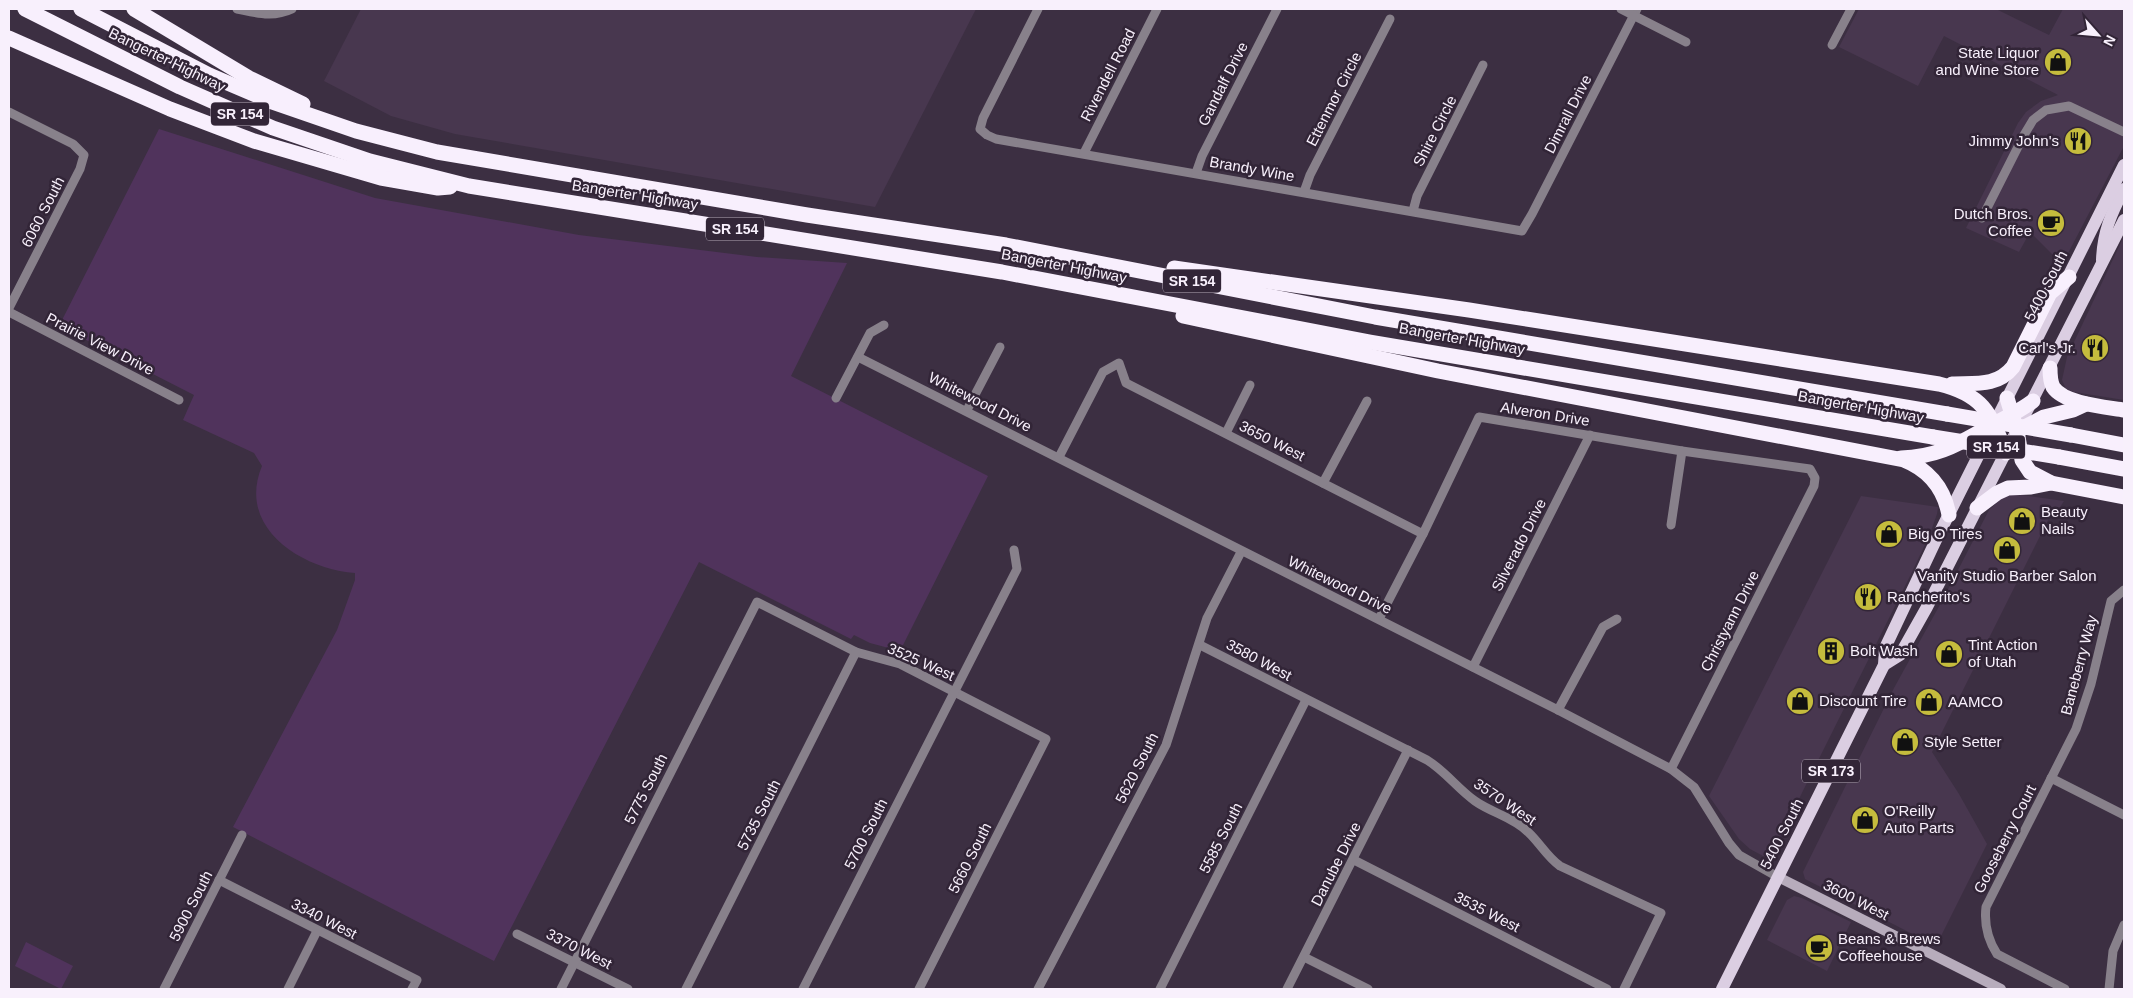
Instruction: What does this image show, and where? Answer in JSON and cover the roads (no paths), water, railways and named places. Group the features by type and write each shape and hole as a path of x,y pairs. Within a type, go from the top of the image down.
{"highway":[{"name":"Bangerter Highway","path":"26,9 188,91 273,128 362,158 468,186 1002,272 1370,342 2124,469"},
{"name":"Bangerter Highway","path":"81,9 209,75 272,102 356,131 437,152 807,214 1006,245 1375,317 2071,435 2124,446"},
{"path":"134,9 249,78 356,131"},
{"path":"9,38 170,109 277,148 404,183 438,188 468,186"},
{"path":"1006,245 1052,248 1469,310 1939,384 1966,392 1981,405 1994,424 2006,453"},
{"path":"1002,272 1092,292 1203,321 1353,354 1894,458 1912,464 1931,477 1941,490 1949,515"},
{"path":"1939,384 1990,382 2007,374 2013,367 2050,292 2069,277"},
{"path":"2050,368 2051,382 2057,392 2065,397 2086,404 2124,410"},
{"path":"2008,398 2017,431 2022,460 2030,472 2051,483 2124,497"},
{"path":"1894,458 1917,457 1939,452 1966,441 2033,402"},
{"path":"1984,446 2044,418 2073,410 2086,404"},
{"path":"1977,508 1996,493 2008,488 2031,488 2051,483"}],"main road":[{"name":"5400 South","path":"1722,989 1884,665 1885,648 1949,515 2124,165"},
{"path":"2102,265 2103,240 2113,211 2124,189"},
{"name":"5400 South","path":"1884,665 1900,655 2033,402 2124,220"}],"street":[{"path":"237,9 268,15 283,13 292,9"},
{"name":"Brandy Wine","path":"1038,9 987,108 980,129 987,135 996,139 1522,231"},
{"name":"Rivendell Road","path":"1084,153 1157,9"},
{"name":"Gandalf Drive","path":"1196,173 1202,156 1278,9"},
{"path":"1621,9 1635,12 1686,42"},
{"path":"1832,45 1851,9"},
{"name":"Dimrall Drive","path":"1522,231 1635,12"},
{"name":"Ettenmor Circle","path":"1304,192 1310,175 1390,19"},
{"name":"Shire Circle","path":"1413,211 1417,196 1484,65"},
{"path":"1982,218 2024,135 2033,120 2046,110 2068,106 2124,132"},
{"name":"6060 South","path":"9,112 73,144 84,155 80,169 9,308"},
{"name":"Prairie View Drive","path":"9,312 179,400"},
{"path":"836,398 870,333 884,325"},
{"path":"968,410 1000,347"},
{"name":"Whitewood Drive","path":"858,356 968,410 1241,552 1379,619 1671,769 1694,787 1729,843 1739,855 1778,877"},
{"name":"3650 West","path":"1059,457 1103,372 1119,363 1126,383 1226,432 1423,534"},
{"path":"1226,432 1250,385"},
{"path":"1323,483 1366,401"},
{"name":"Alveron Drive","path":"1379,619 1480,417 1682,451 1803,467 1810,469 1815,478 1814,486"},
{"name":"Silverado Drive","path":"1473,667 1590,435"},
{"path":"1671,525 1682,451"},
{"name":"Christyann Drive","path":"1671,769 1814,486"},
{"name":"5700 South","path":"803,989 1017,569 1014,550"},
{"name":"5620 South","path":"1038,989 1166,745 1207,618 1241,552"},
{"name":"Baneberry Way","path":"2051,778 2076,729 2091,684 2111,601 2124,590"},
{"name":"3525 West","path":"756,602 856,652 900,664 1046,739"},
{"name":"5775 South","path":"561,989 756,602"},
{"path":"1558,710 1603,627 1617,619"},
{"name":"3580 West","path":"1200,644 1306,700"},
{"name":"5735 South","path":"686,989 856,652"},
{"name":"3570 West","path":"1306,700 1435,765 1474,800 1508,817 1523,828 1552,860 1560,866 1661,913 1624,989"},
{"name":"5585 South","path":"1160,989 1306,700"},
{"name":"5660 South","path":"919,989 1046,739"},
{"name":"Danube Drive","path":"1287,989 1354,860 1408,750"},
{"path":"2051,778 2124,815"},
{"name":"Gooseberry Court","path":"2051,778 1986,907 1985,918 1991,944 1996,954 2065,989"},
{"name":"5900 South","path":"164,989 242,835"},
{"name":"3535 West","path":"1354,860 1608,989"},
{"name":"3600 West","path":"1778,877 2001,989"},
{"name":"3340 West","path":"219,880 417,980 412,989"},
{"path":"2108,989 2113,951 2124,925"},
{"path":"288,989 317,931"},
{"name":"3370 West","path":"517,934 628,989"},
{"path":"1304,957 1368,989"}],"place":[{"name":"State Liquor and Wine Store","path":"2058,62"},
{"name":"Jimmy John's","path":"2078,141"},
{"name":"Dutch Bros. Coffee","path":"2051,223"},
{"name":"Carl's Jr.","path":"2095,348"},
{"name":"Beauty Nails","path":"2022,521"},
{"name":"Big O Tires","path":"1889,534"},
{"name":"Vanity Studio Barber Salon","path":"2007,550"},
{"name":"Rancherito's","path":"1868,597"},
{"name":"Bolt Wash","path":"1831,651"},
{"name":"Tint Action of Utah","path":"1949,654"},
{"name":"Discount Tire","path":"1800,701"},
{"name":"AAMCO","path":"1929,702"},
{"name":"Style Setter","path":"1905,742"},
{"name":"O'Reilly Auto Parts","path":"1865,820"},
{"name":"Beans & Brews Coffeehouse","path":"1819,948"}]}
